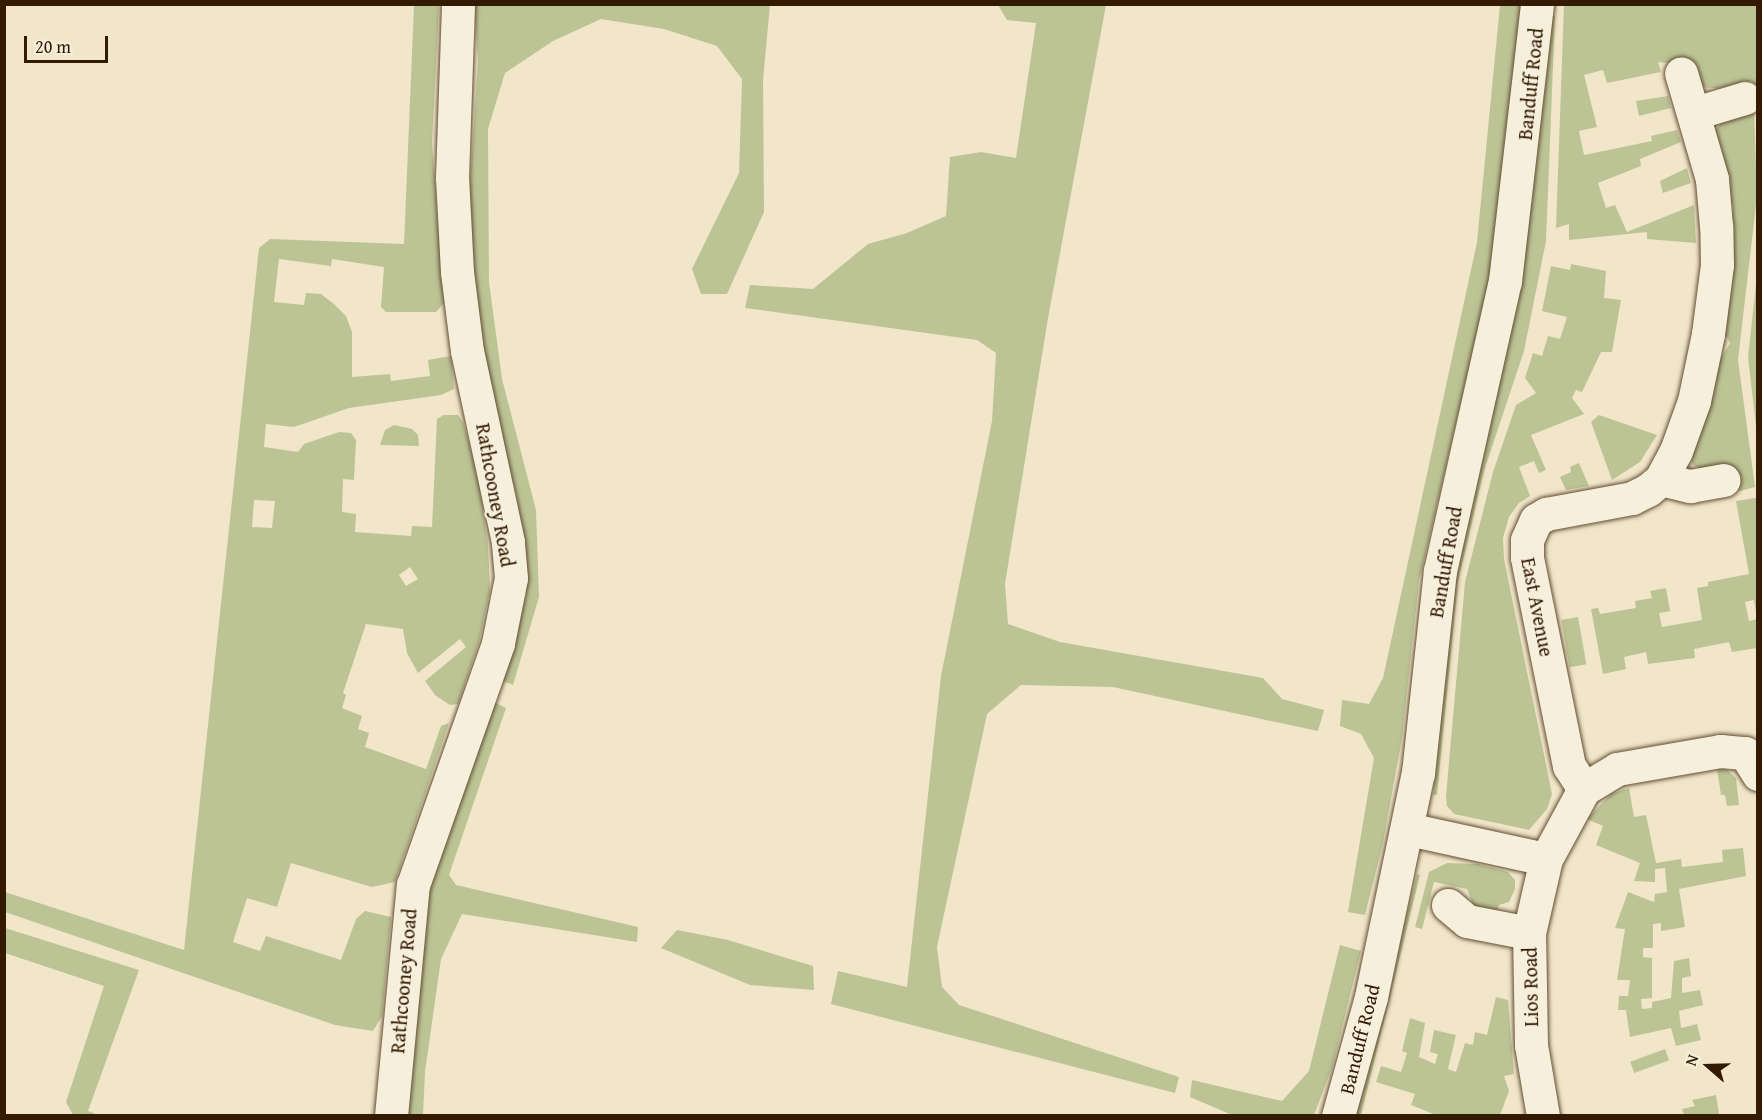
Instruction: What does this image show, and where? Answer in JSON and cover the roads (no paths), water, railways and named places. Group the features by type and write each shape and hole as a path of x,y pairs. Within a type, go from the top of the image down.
{"street":[{"name":"Rathcooney Road","path":"391,1116 413,885 498,643 511,578 508,542 467,351 457,272 452,177 458,4"},
{"name":"Banduff Road","path":"1338,1116 1355,1063 1408,829 1418,773 1440,571 1484,390 1505,281 1537,4"},
{"path":"1681,74 1695,113 1712,179 1717,265 1708,334 1694,401 1662,479 1690,486 1723,480"},
{"path":"1695,113 1745,98"},
{"name":"East Avenue","path":"1584,789 1569,766 1527,557 1527,540 1536,520 1545,514 1632,498 1662,479"},
{"path":"1584,789 1617,769 1720,751 1751,763"},
{"name":"Lios Road","path":"1544,1116 1531,1046 1529,933 1546,859 1584,789"},
{"path":"1408,829 1546,859"},
{"path":"1448,905 1467,921 1529,933"}]}
